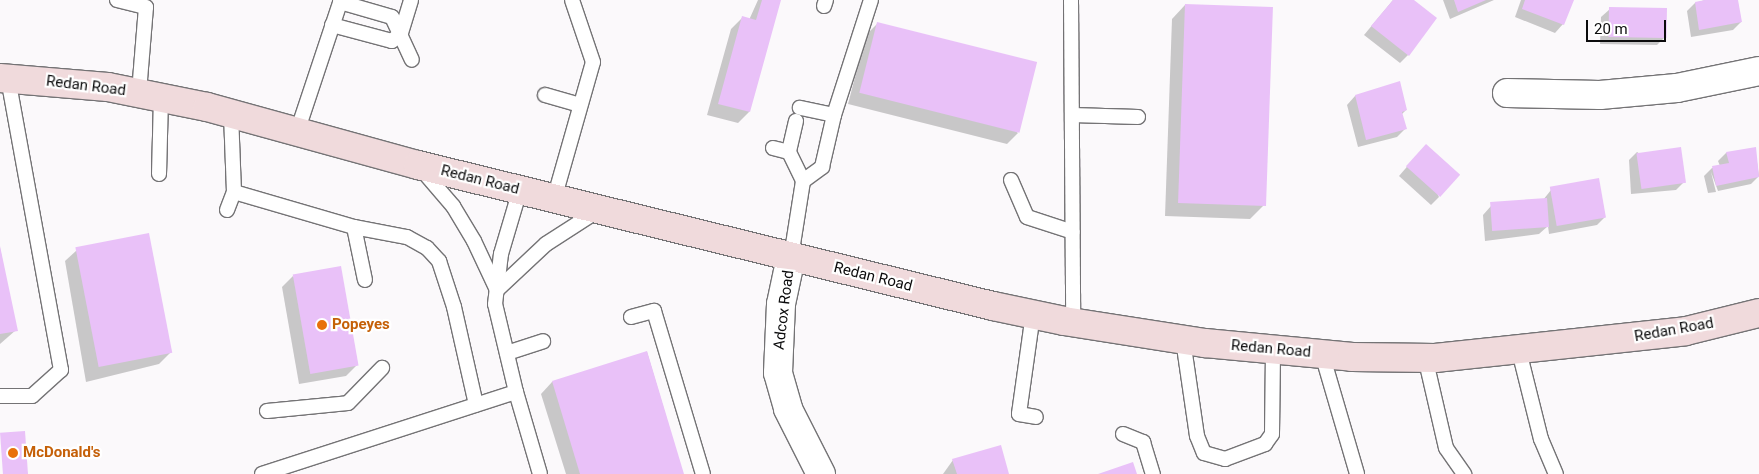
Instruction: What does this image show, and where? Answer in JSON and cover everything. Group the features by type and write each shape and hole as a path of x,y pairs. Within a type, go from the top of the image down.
{"main road":[{"name":"Redan Road","path":"4,78 108,87 150,95 231,113 418,165 791,257 1033,314 1183,340 1322,354 1426,358 1519,351 1686,331 1759,313"}],"street":[{"path":"1506,94 1600,95 1677,88 1759,71"},
{"name":"Adcox Road","path":"791,257 780,312 778,373 788,409 822,474"}],"lane":[{"path":"117,0 146,7 150,95 159,174"},
{"path":"332,25 392,41 401,33 410,0"},
{"path":"554,198 579,105 593,62 572,0"},
{"path":"803,181 822,167 834,115 871,0"},
{"path":"1071,0 1073,322"},
{"path":"297,132 341,1 392,17 412,60"},
{"path":"0,396 32,396 60,370 4,78"},
{"path":"545,95 579,105"},
{"path":"227,210 234,192 231,113"},
{"path":"791,257 803,181 789,152 798,114 834,115"},
{"path":"1072,115 1138,117"},
{"path":"772,148 789,152"},
{"path":"418,165 453,206 474,241 497,290"},
{"path":"1011,180 1027,217 1073,232"},
{"path":"520,190 501,254 495,304 516,392 540,474"},
{"path":"234,192 354,228 407,237 427,248 439,261 454,307 476,405"},
{"path":"497,290 546,244 600,210"},
{"path":"354,228 364,280"},
{"path":"631,316 654,311 703,474"},
{"path":"1033,314 1018,414 1036,417"},
{"path":"1183,340 1197,436 1204,454 1225,459 1265,444 1272,434 1273,349"},
{"path":"507,353 543,342"},
{"path":"1519,351 1541,439 1556,474"},
{"path":"1322,354 1357,474"},
{"path":"1426,358 1446,448 1464,474"},
{"path":"267,411 348,402 382,368"},
{"path":"262,474 516,392"},
{"path":"1123,434 1143,442 1153,474"}],"building":[{"path":"762,0 781,0 750,112 718,104 742,16 756,20"},
{"path":"1393,0 1414,0 1437,18 1409,56 1371,26"},
{"path":"1454,0 1486,0 1458,12"},
{"path":"1525,0 1574,0 1564,25 1522,9"},
{"path":"1705,0 1738,0 1742,22 1699,30 1695,2"},
{"path":"1185,4 1273,7 1266,206 1178,203"},
{"path":"1609,7 1667,8 1666,38 1608,37"},
{"path":"877,22 1037,62 1019,133 859,93"},
{"path":"1400,81 1407,110 1402,112 1407,129 1366,140 1355,95"},
{"path":"1426,144 1460,175 1440,197 1406,166"},
{"path":"1681,147 1686,183 1641,189 1636,153"},
{"path":"1756,147 1759,177 1716,186 1712,166 1729,163 1726,152"},
{"path":"1599,178 1606,217 1557,226 1550,187"},
{"path":"1547,198 1549,227 1492,231 1490,202"},
{"path":"149,233 172,353 99,367 75,247"},
{"path":"0,246 18,331 0,334"},
{"path":"341,266 359,365 310,374 293,275"},
{"path":"647,351 684,474 580,474 552,381"},
{"name":"McDonald's","path":"25,431 28,474 3,474 0,433"},
{"path":"1001,445 1009,474 957,474 952,459"},
{"path":"1133,462 1137,474 1098,474"}],"place":[{"name":"Popeyes","path":"322,325"},
{"name":"McDonald's","path":"13,453"}]}
